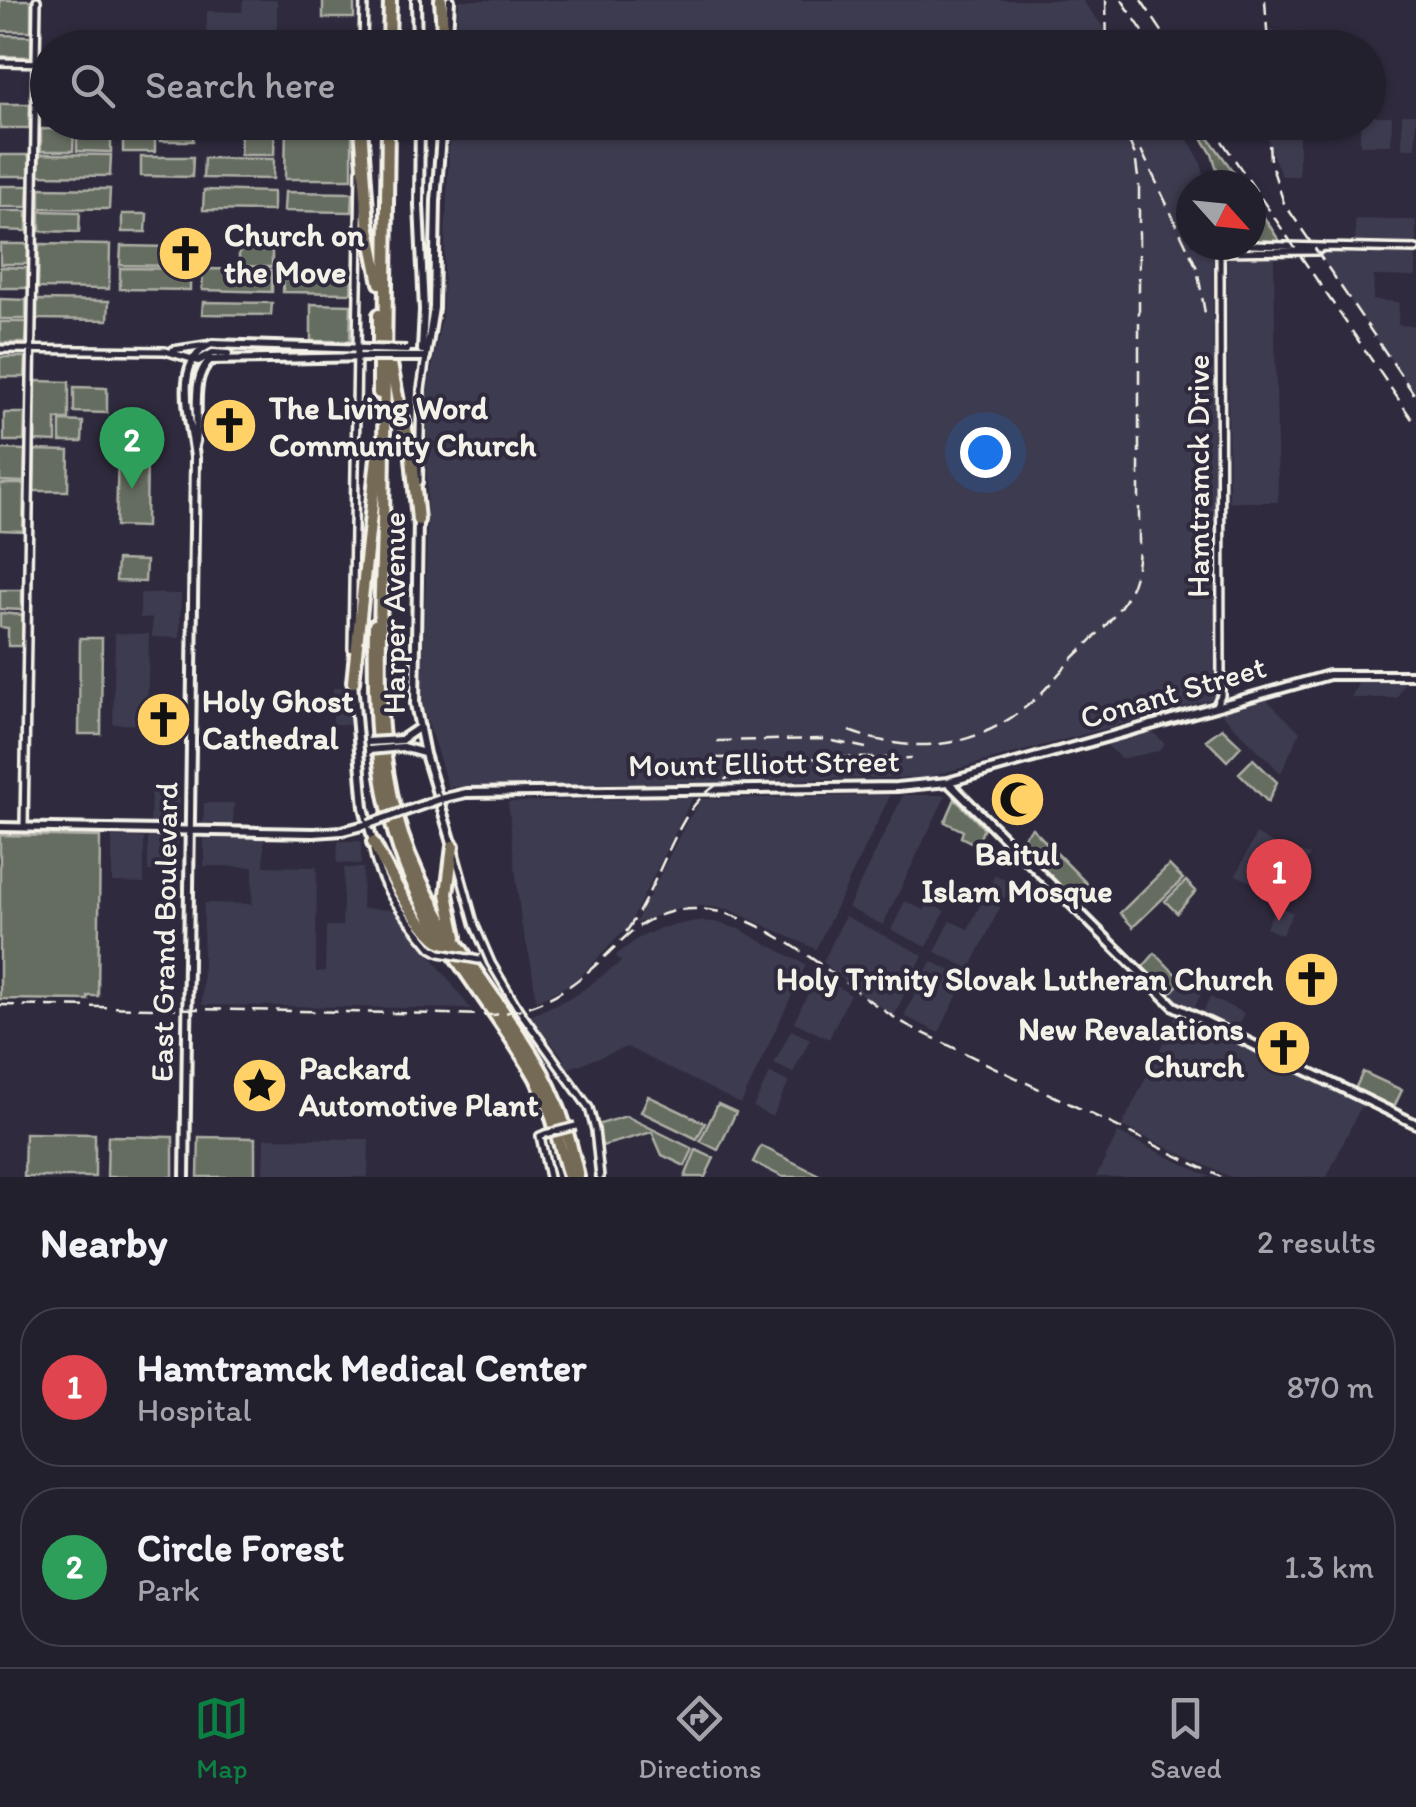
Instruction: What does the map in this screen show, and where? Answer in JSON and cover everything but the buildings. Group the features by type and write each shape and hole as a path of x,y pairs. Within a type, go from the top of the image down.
{"highway":[{"path":"386,30 387,0"},
{"path":"441,0 444,30"},
{"path":"362,140 368,224 380,283"},
{"path":"384,140 374,696 378,760 397,842 445,951"},
{"path":"385,140 381,665 386,762 392,798 412,862 429,900 546,1081 570,1142 578,1177"},
{"path":"386,337 411,448 418,520"},
{"path":"353,682 379,446"},
{"path":"373,842 404,899 503,1023 536,1078 570,1177"},
{"path":"453,846 447,894 450,919 463,956"}],"main road":[{"path":"416,0 417,30"},
{"path":"448,30 450,0"},
{"path":"420,140 425,352"},
{"path":"425,352 434,313 441,140"},
{"path":"419,179 437,187"},
{"path":"420,216 426,212 436,218"},
{"path":"246,357 218,352 198,361 192,359 207,345 357,353"},
{"path":"199,382 202,368 210,360 425,352"},
{"name":"East Grand Boulevard","path":"192,359 188,380 194,448"},
{"path":"188,380 194,377 199,382"},
{"name":"East Grand Boulevard","path":"185,1177 194,448 199,382"},
{"name":"Harper Avenue","path":"418,520 414,671 420,727 453,846"},
{"name":"Conant Street","path":"948,782 1329,675 1416,675"},
{"name":"Harper Avenue","path":"353,682 368,824"},
{"path":"401,743 420,727"},
{"path":"356,730 368,746"},
{"path":"358,756 368,746 401,743 425,754"},
{"name":"Mount Elliott Street","path":"0,827 314,833 342,831 466,793 897,787 948,782 1174,1006 1416,1124"},
{"path":"368,824 373,842"}],"street":[{"path":"37,0 37,30"},
{"path":"363,30 364,0"},
{"path":"0,62 30,62"},
{"path":"24,828 35,140"},
{"name":"Harper Avenue","path":"353,682 361,140"},
{"path":"1266,245 1416,249"},
{"path":"1266,249 1323,247"},
{"name":"Hamtramck Drive","path":"1216,706 1222,696 1220,260"},
{"path":"0,349 165,352 207,345"},
{"path":"165,352 192,359"},
{"name":"Harper Avenue","path":"418,520 425,352"},
{"name":"Harper Avenue","path":"453,846 486,952 594,1122 600,1177"},
{"name":"Harper Avenue","path":"445,951 479,960 498,975"},
{"path":"479,960 486,952"},
{"path":"549,1177 543,1135 594,1122"}],"shaded area":[{"path":"0,0 31,0 30,31 0,31"},
{"path":"243,0 277,0 277,30 206,30 207,11 242,12"},
{"path":"323,0 354,0 354,18 323,18"},
{"path":"459,0 1082,0 1106,30 456,30"},
{"path":"0,35 30,36 30,57 0,56"},
{"path":"0,104 30,104 29,128 0,128"},
{"path":"1402,114 1416,114 1416,148 1402,148"},
{"path":"1386,116 1392,116 1391,145 1360,145 1360,140 1386,140"},
{"path":"41,140 74,140 73,151 41,151"},
{"path":"77,140 111,140 111,152 77,151"},
{"path":"123,140 155,140 155,152 123,152"},
{"path":"240,140 274,140 274,155 240,155"},
{"path":"286,140 352,140 352,179 285,179"},
{"path":"449,140 1188,140 1203,170 1176,170 1176,260 1213,260 1216,698 928,777 448,787 422,704 427,394 442,316"},
{"path":"1203,140 1210,140 1232,170 1217,170"},
{"path":"1268,140 1299,140 1299,176 1282,176"},
{"path":"40,154 111,155 110,176 39,175"},
{"path":"0,155 29,155 29,176 0,176"},
{"path":"141,157 193,157 192,177 141,176"},
{"path":"204,158 274,159 273,179 203,178"},
{"path":"0,186 29,186 28,207 0,207"},
{"path":"40,188 110,189 109,209 40,208"},
{"path":"204,190 273,192 273,211 203,210"},
{"path":"285,192 353,193 352,212 284,211"},
{"path":"0,211 27,211 27,231 0,230"},
{"path":"40,211 80,212 79,232 40,231"},
{"path":"122,214 147,214 146,232 122,232"},
{"path":"1355,219 1416,220 1416,277 1374,276 1373,300 1399,302 1398,325 1416,326 1416,397 1313,246 1355,248"},
{"path":"1266,220 1280,242 1266,242"},
{"path":"0,244 28,244 27,264 0,264"},
{"path":"39,244 110,245 109,289 38,288"},
{"path":"121,246 172,247 172,266 120,265"},
{"path":"239,247 272,248 272,267 239,266"},
{"path":"1274,258 1278,502 1229,502 1227,260"},
{"path":"0,267 27,268 27,288 0,288"},
{"path":"120,268 190,269 190,290 120,289"},
{"path":"203,269 272,270 272,292 202,290"},
{"path":"284,271 352,272 351,293 283,292"},
{"path":"0,299 26,300 26,319 0,319"},
{"path":"37,300 109,301 108,320 37,319"},
{"path":"203,302 272,303 271,315 202,314"},
{"path":"311,304 351,305 350,341 311,341"},
{"path":"0,322 27,322 26,343 0,343"},
{"path":"0,357 26,357 25,377 0,377"},
{"path":"36,381 69,382 69,419 56,419 56,442 35,441"},
{"path":"74,387 107,388 107,413 74,412"},
{"path":"4,413 25,413 24,441 4,441"},
{"path":"60,421 83,422 82,442 60,442"},
{"path":"0,449 25,450 24,482 0,481"},
{"path":"35,450 69,451 68,491 34,491"},
{"path":"118,451 147,451 146,527 116,526"},
{"path":"0,484 24,484 23,531 0,530"},
{"path":"117,560 146,561 145,582 116,581"},
{"path":"0,590 22,590 22,610 0,609"},
{"path":"140,593 181,594 180,638 152,637 152,618 140,618"},
{"path":"0,613 23,615 22,646 8,646 8,628 0,627"},
{"path":"115,633 149,634 147,725 113,724"},
{"path":"80,638 102,638 101,734 79,734"},
{"path":"1359,681 1405,681 1397,698 1351,698"},
{"path":"333,688 346,688 349,725 333,724"},
{"path":"1267,700 1300,732 1281,773 1221,713"},
{"path":"1222,728 1241,746 1227,761 1206,740"},
{"path":"1153,732 1165,744 1159,751 1121,759 1107,745"},
{"path":"1253,759 1277,782 1268,802 1239,773"},
{"path":"151,792 179,792 178,825 150,824"},
{"path":"903,795 946,795 883,925 848,908"},
{"path":"890,796 816,949 728,909 701,906 673,910 635,924 702,799"},
{"path":"693,797 628,927 576,981 536,1001 521,923 508,802"},
{"path":"955,799 984,828 977,845 961,837 963,831 945,822"},
{"path":"204,803 234,803 233,826 203,825"},
{"path":"1032,828 1096,893 1082,907 1018,843"},
{"path":"1256,834 1272,843 1253,883 1236,875"},
{"path":"0,835 100,837 98,996 88,996 88,1000 0,999"},
{"path":"112,837 144,838 144,883 112,882"},
{"path":"148,837 177,838 177,871 148,871"},
{"path":"204,838 264,839 264,866 317,867 316,972 325,971 326,926 342,926 344,868 363,868 362,908 396,910 471,1009 202,1005 204,903 252,904 253,867 204,866"},
{"path":"338,841 361,841 361,864 337,863"},
{"path":"1281,846 1310,855 1287,901 1260,888"},
{"path":"1169,865 1183,879 1133,927 1120,913"},
{"path":"995,875 1012,883 970,969 935,952 950,921 968,929"},
{"path":"1186,881 1196,891 1177,913 1165,901"},
{"path":"905,901 924,910 928,903 945,911 927,947 891,930"},
{"path":"1276,905 1293,913 1282,935 1266,928"},
{"path":"845,916 923,955 894,1016 823,962"},
{"path":"696,921 739,929 806,965 741,1104 627,1047 567,1069 562,1056 530,1016 576,995 621,962 616,955 637,939 660,928"},
{"path":"1155,953 1182,981 1169,994 1142,968"},
{"path":"931,961 966,978 939,1033 904,1016"},
{"path":"817,974 850,994 829,1039 794,1022"},
{"path":"1182,981 1202,992 1193,1011 1169,994"},
{"path":"1210,997 1244,1013 1235,1032 1201,1016"},
{"path":"1176,1016 1362,1104 1327,1177 1230,1177 1122,1126"},
{"path":"791,1030 810,1039 793,1073 774,1064"},
{"path":"1363,1072 1402,1090 1394,1107 1355,1089"},
{"path":"770,1073 789,1082 772,1117 753,1107"},
{"path":"648,1096 705,1123 697,1139 641,1112"},
{"path":"718,1104 736,1112 718,1150 700,1141"},
{"path":"626,1116 693,1149 685,1166 662,1155 652,1132 602,1146 597,1125"},
{"path":"25,1133 95,1134 95,1177 24,1177"},
{"path":"1118,1133 1211,1177 1096,1177"},
{"path":"108,1136 173,1137 173,1177 107,1177"},
{"path":"199,1137 255,1138 255,1177 198,1177"},
{"path":"264,1138 369,1139 368,1177 263,1177"},
{"path":"761,1146 821,1177 783,1177 753,1162"},
{"path":"696,1150 714,1158 705,1177 685,1177"}],"railway":[{"path":"1106,0 1107,30"},
{"path":"1122,0 1142,30"},
{"path":"1141,0 1161,30"},
{"path":"1265,0 1267,30"},
{"path":"849,731 898,744 922,745 969,738 991,729 1039,695 1110,621 1127,596 1139,548 1139,185 1129,140"},
{"path":"1221,140 1416,425"},
{"path":"1269,140 1270,161 1284,203 1416,397"},
{"path":"1141,150 1197,268 1206,319"},
{"path":"717,741 823,739 866,748"},
{"path":"717,758 761,757"},
{"path":"626,932 686,817 706,793 730,777 788,760 912,758"},
{"path":"0,1005 493,1015 533,1005 565,989 622,940 658,916 696,909 733,916 771,933 909,1026 1221,1177"}],"place":[{"name":"Church on the Move","path":"185,253"},
{"name":"The Living Word Community Church","path":"230,426"},
{"name":"Circle Forest","path":"132,489"},
{"name":"Holy Ghost Cathedral","path":"163,719"},
{"name":"Baitul Islam Mosque","path":"1017,800"},
{"name":"Hamtramck Medical Center","path":"1279,921"},
{"name":"Holy Trinity Slovak Lutheran Church","path":"1312,979"},
{"name":"New Revalations Church","path":"1283,1047"},
{"name":"Packard Automotive Plant","path":"260,1086"}]}
